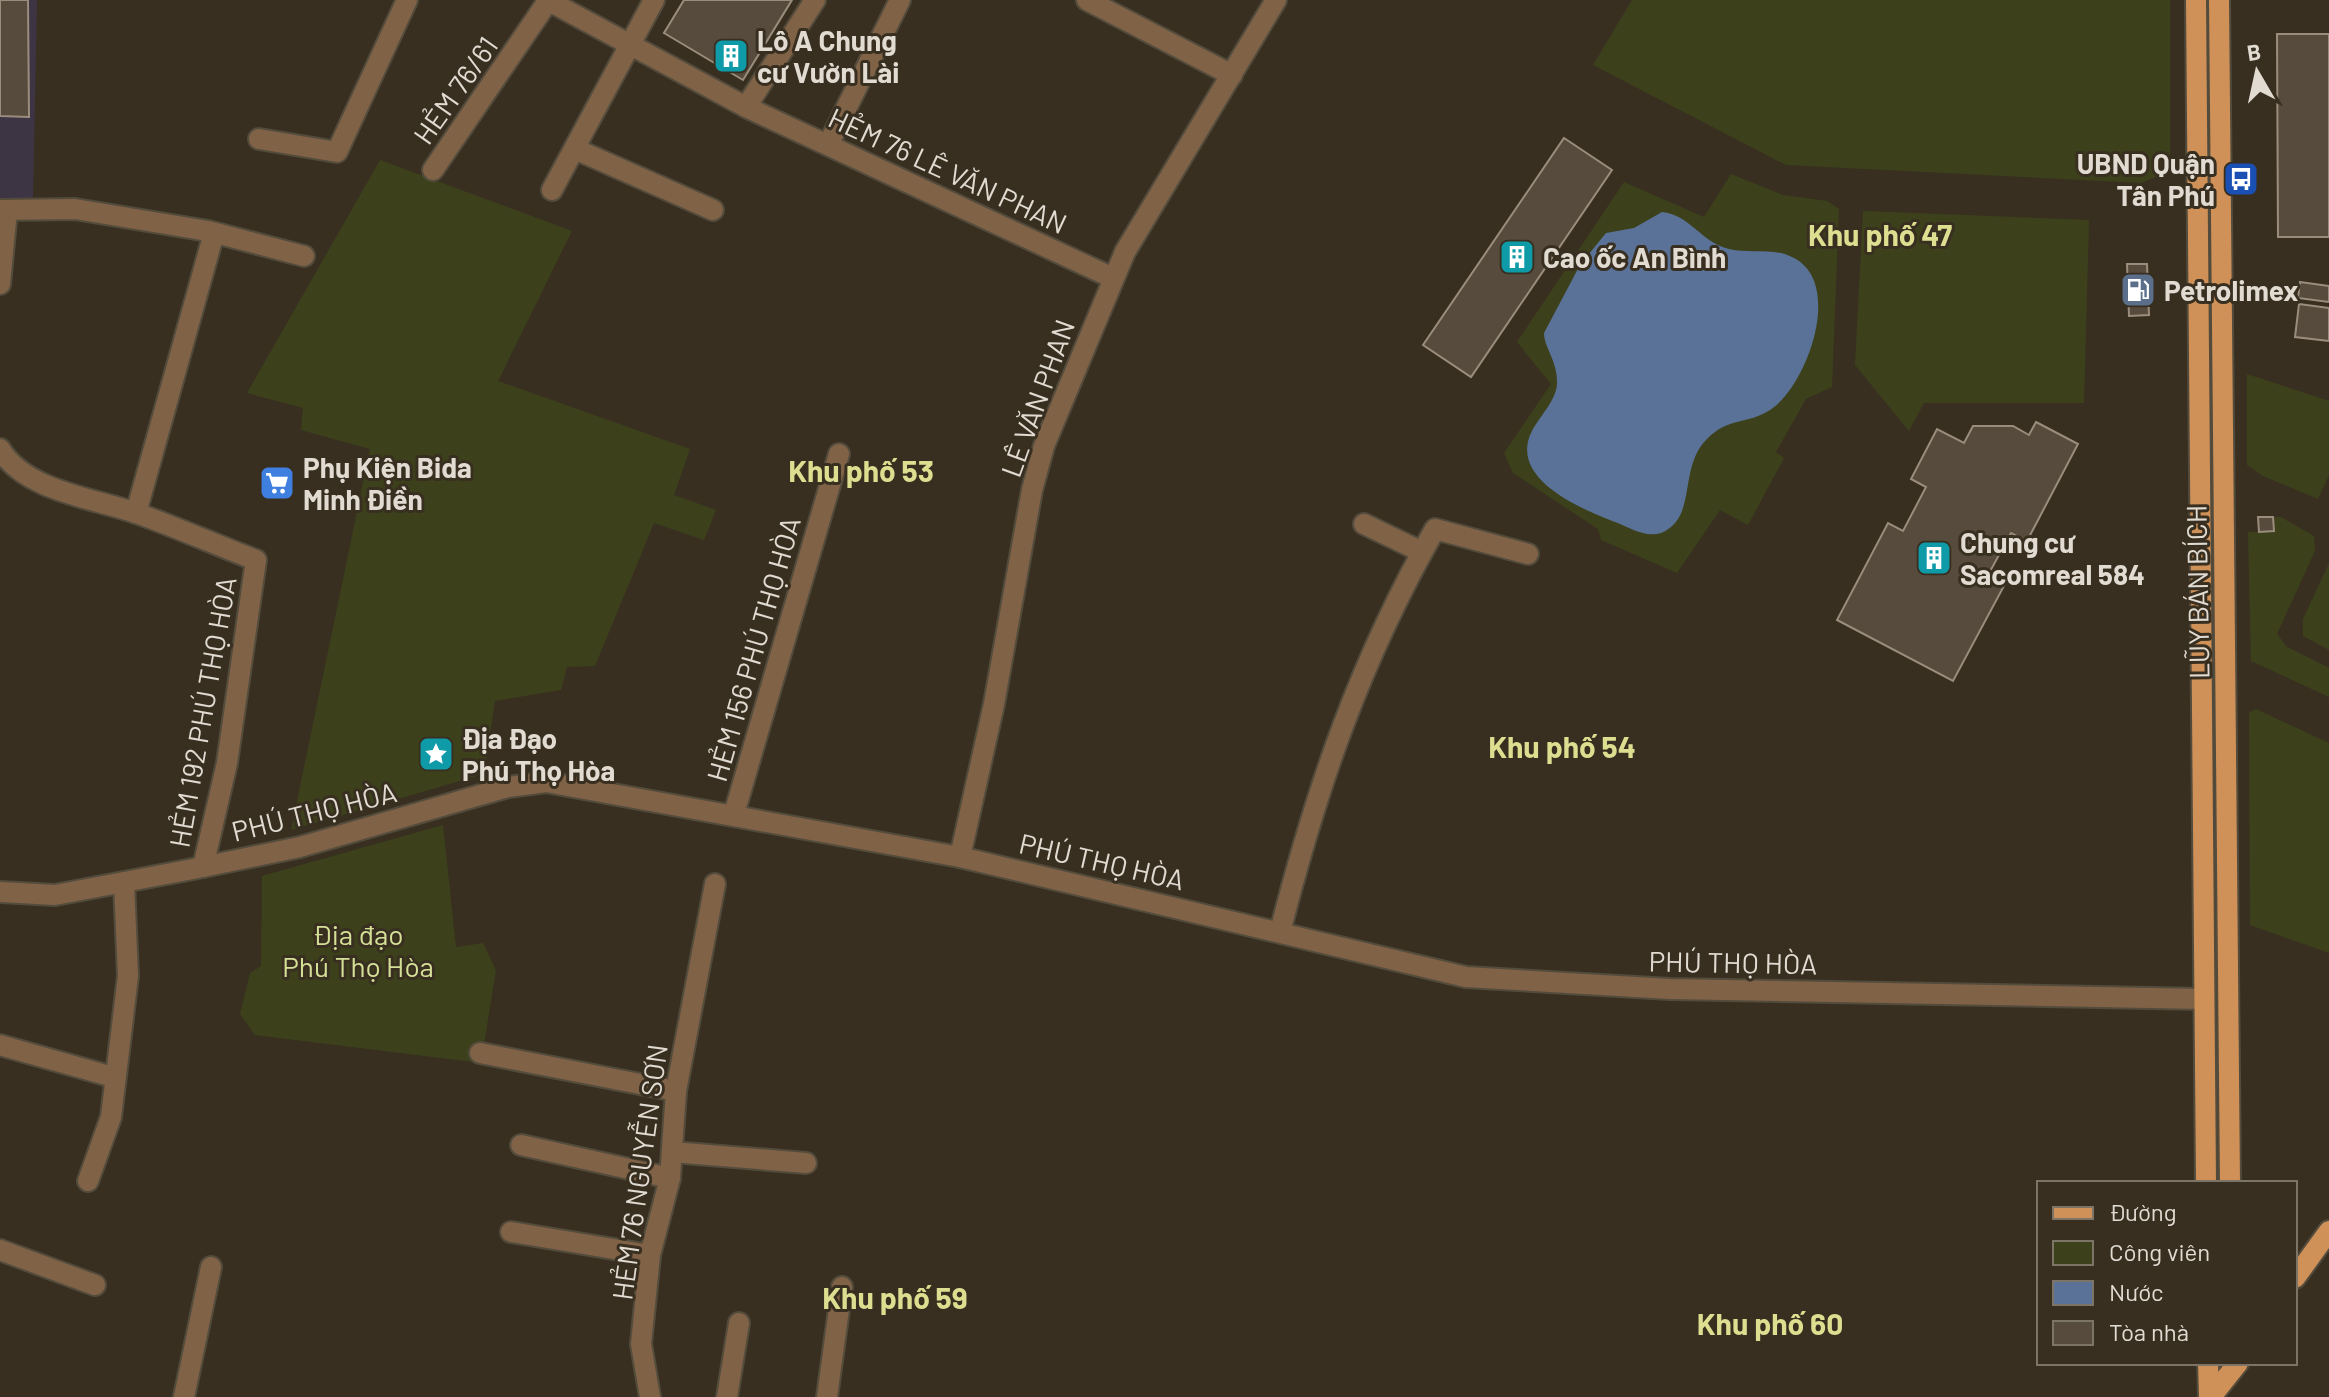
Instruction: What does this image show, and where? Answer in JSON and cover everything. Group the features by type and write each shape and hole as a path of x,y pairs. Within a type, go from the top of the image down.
{"main road":[{"name":"LŨY BÁN BÍCH","path":"2196,0 2206,1181"},
{"name":"LŨY BÁN BÍCH","path":"2219,0 2230,1181"},
{"path":"2297,1256 2323,1239"},
{"path":"2297,1275 2323,1239"},
{"path":"2208,1365 2210,1397"},
{"path":"2210,1397 2234,1367"},
{"path":"2232,1397 2234,1367"}],"street":[{"path":"259,139 337,152 407,0"},
{"name":"HẺM 76 LÊ VĂN PHAN","path":"548,0 746,107 1113,278"},
{"name":"HẺM 76/61","path":"433,170 548,0"},
{"path":"552,190 654,0"},
{"path":"746,107 815,0"},
{"path":"828,145 900,0"},
{"path":"1087,0 1232,75"},
{"name":"LÊ VĂN PHAN","path":"960,857 994,704 1037,467 1113,278 1135,234 1276,0"},
{"path":"575,149 713,210"},
{"path":"0,284 3,210 75,209 214,233 304,256"},
{"path":"136,513 214,233"},
{"name":"HẺM 192 PHÚ THỌ HÒA","path":"0,449 7,461 45,484 136,513 256,560 227,763 203,867"},
{"name":"HẺM 156 PHÚ THỌ HÒA","path":"734,814 839,454"},
{"path":"1364,524 1422,552"},
{"path":"1280,932 1327,761 1394,603 1435,529 1528,554"},
{"name":"PHÚ THỌ HÒA","path":"0,892 55,895 124,883 327,840 526,783 565,783 960,857 1441,973 1533,983 2204,999"},
{"path":"88,1181 111,1117 113,1077 128,976 124,883"},
{"name":"HẺM 76 NGUYỄN SƠN","path":"650,1397 641,1344 650,1255 670,1178 676,1091 715,884"},
{"path":"0,1045 113,1077"},
{"path":"480,1053 676,1091"},
{"path":"521,1145 670,1178"},
{"path":"672,1152 806,1163"},
{"path":"511,1232 650,1255"},
{"path":"0,1250 95,1285"},
{"path":"184,1397 211,1267"},
{"path":"827,1397 842,1287"},
{"path":"727,1397 739,1323"}],"shaded area":[{"path":"0,0 37,0 33,201 0,200"}],"green space":[{"path":"1632,0 2170,0 2170,170 2142,183 1786,165 1593,65"},
{"path":"380,160 572,231 498,381 690,449 674,495 716,510 704,540 654,523 595,666 567,667 561,690 495,701 484,774 291,830 370,449 301,430 303,408 247,393"},
{"path":"1731,174 1783,195 1827,201 1839,209 1832,387 1806,399 1776,452 1784,458 1748,525 1720,510 1677,573 1601,540 1598,529 1513,473 1504,453 1551,384 1517,342 1624,182 1704,217"},
{"path":"1863,211 2089,220 2084,403 1924,403 1909,431 1855,365"},
{"path":"2247,374 2329,401 2329,475 2318,499 2263,476 2247,465"},
{"path":"2273,517 2281,517 2314,536 2315,551 2277,634 2287,647 2329,668 2329,697 2251,661 2248,532 2273,531"},
{"path":"2329,563 2329,650 2303,636 2303,619"},
{"path":"2256,709 2329,743 2329,953 2250,925 2249,713"},
{"name":"Địa đạo Phú Thọ Hòa","path":"443,825 456,947 483,943 496,970 481,1063 255,1035 240,1014 250,973 261,966 262,876"}],"water":[{"path":"1662,212 1680,218 1719,246 1778,253 1794,258 1809,271 1817,289 1818,311 1815,335 1807,358 1784,398 1762,415 1722,427 1706,440 1693,462 1678,519 1664,532 1650,534 1585,509 1552,490 1530,464 1527,448 1532,431 1550,403 1557,384 1544,333 1580,265 1606,233 1634,228"}],"building":[{"path":"0,0 28,0 29,117 0,116"},
{"name":"Lô A Chung cư Vườn Lài","path":"684,0 792,0 743,80 664,33"},
{"path":"2277,34 2329,34 2329,237 2278,237"},
{"name":"Cao ốc An Bình","path":"1564,138 1612,170 1471,377 1423,345"},
{"name":"Petrolimex","path":"2127,264 2147,264 2149,315 2129,316"},
{"path":"2300,282 2329,286 2329,302 2298,298"},
{"path":"2299,304 2329,308 2329,341 2295,337"},
{"name":"Chung cư Sacomreal 584","path":"2036,422 2078,444 2027,541 2011,533 1988,575 2005,584 1953,681 1837,620 1888,523 1903,531 1926,487 1911,479 1937,429 1964,443 1973,426 2013,426 2029,435"},
{"path":"2258,517 2273,517 2274,531 2259,532"}],"place":[{"name":"Lô A Chung cư Vườn Lài","path":"731,56"},
{"name":"UBND Quận Tân Phú","path":"2241,179"},
{"name":"Cao ốc An Bình","path":"1517,257"},
{"name":"Petrolimex","path":"2138,290"},
{"name":"Phụ Kiện Bida Minh Điền","path":"277,483"},
{"name":"Chung cư Sacomreal 584","path":"1934,558"},
{"name":"Địa Đạo Phú Thọ Hòa","path":"436,754"}],"district":[{"name":"Khu phố 47","path":"1880,234"},
{"name":"Khu phố 53","path":"861,470"},
{"name":"Khu phố 54","path":"1562,746"},
{"name":"Khu phố 59","path":"895,1297"},
{"name":"Khu phố 60","path":"1770,1323"}]}
